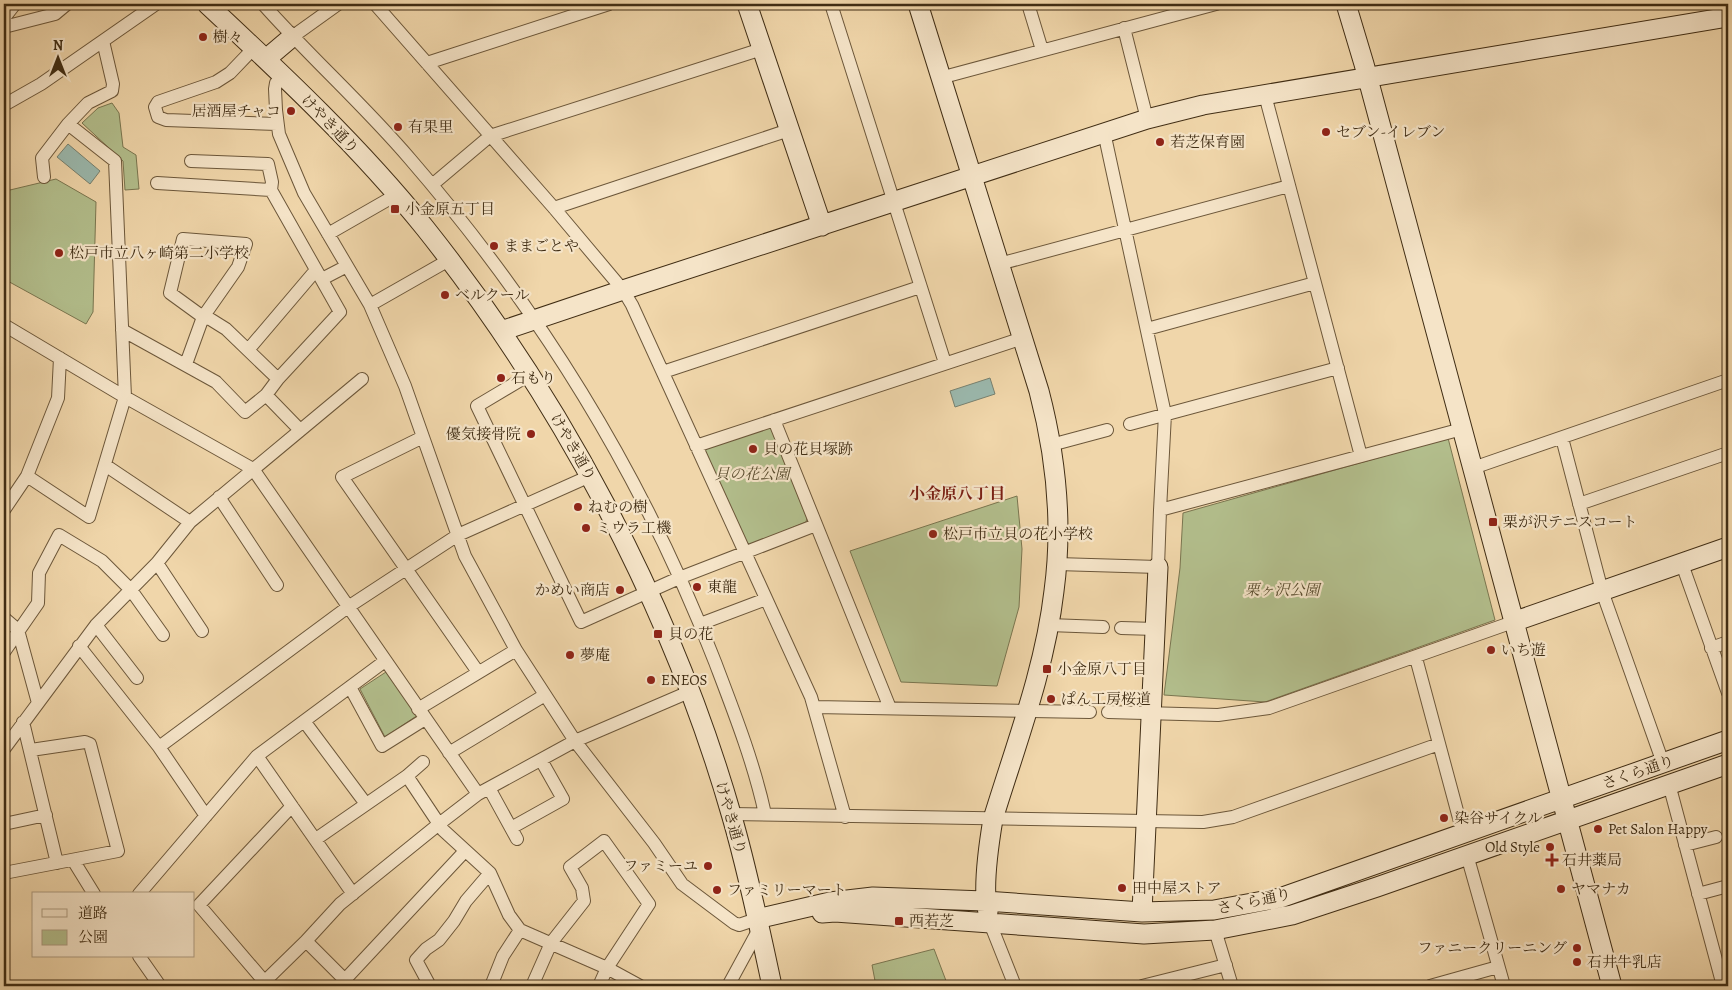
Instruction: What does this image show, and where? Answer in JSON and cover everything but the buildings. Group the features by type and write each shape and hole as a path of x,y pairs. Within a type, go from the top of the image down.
{"street":[{"path":"4,18 15,4"},
{"path":"4,27 55,14 67,4"},
{"path":"4,105 41,84 156,4"},
{"name":"けやき通り","path":"207,4 331,123 424,226 501,331 590,476 649,591 689,692 731,814 772,986"},
{"path":"263,4 292,37 354,97 432,185 499,269 590,406 652,520 700,624 742,734 765,814"},
{"path":"277,124 166,120 158,116 155,107 158,102 223,78 260,53 292,37 338,4"},
{"path":"375,4 554,208 623,290 663,372 815,707 845,817"},
{"path":"426,63 609,4"},
{"path":"747,4 822,226"},
{"path":"831,4 945,363"},
{"path":"918,4 1042,400 1051,445 1057,494 1057,564 1049,625 1026,711 993,819 989,839 985,902 990,923 1015,986"},
{"path":"1028,4 1042,50"},
{"path":"940,78 1216,4"},
{"path":"1346,4 1473,468 1513,622 1563,798 1612,986"},
{"path":"501,331 1147,119 1203,105 1728,18"},
{"path":"1124,28 1147,119"},
{"path":"44,177 42,158 68,124 88,104 112,91 113,84 103,40"},
{"path":"432,185 490,136 762,49"},
{"path":"283,76 276,83 275,90 279,134 296,174 328,234 370,305 405,386 466,556 516,650 575,741 654,843 682,884 734,923 739,925 758,924 728,986"},
{"path":"1265,95 1361,456"},
{"path":"27,476 90,517 125,397 115,161 68,124"},
{"path":"554,208 789,130"},
{"path":"1104,132 1165,414 1142,912"},
{"path":"122,330 216,382 244,412 266,395 278,379 340,312 272,190 268,164 191,161"},
{"path":"157,183 272,190"},
{"path":"999,264 1289,186"},
{"path":"328,234 396,195"},
{"path":"186,364 203,317 238,268 246,244 183,240 170,293 203,317 210,319 226,330 278,379"},
{"path":"370,305 449,260"},
{"path":"248,350 319,275 347,266"},
{"path":"1147,329 1315,283"},
{"path":"663,372 920,287"},
{"path":"4,325 125,397 253,469 449,753 484,791 514,834 562,799 541,760"},
{"path":"696,446 1023,338"},
{"path":"4,508 27,476 58,398 60,358"},
{"path":"1130,424 1338,368"},
{"path":"529,374 477,406 581,622 679,578 816,524"},
{"path":"4,749 96,625 157,563 190,522 362,379"},
{"path":"1473,468 1728,380"},
{"path":"266,395 300,430"},
{"path":"774,420 890,708"},
{"path":"1160,510 1462,429"},
{"path":"1051,445 1107,430"},
{"path":"423,436 342,477 478,672"},
{"path":"1562,438 1602,591 1663,763"},
{"path":"1579,504 1728,453"},
{"path":"105,465 190,522"},
{"path":"159,747 348,607 458,535 590,476"},
{"path":"219,497 277,585"},
{"path":"4,652 38,603 39,573 59,535 102,561 131,590 163,635"},
{"path":"1108,712 1218,715 1254,711 1288,703 1728,547"},
{"path":"157,563 202,631"},
{"path":"1057,564 1158,568"},
{"path":"1682,564 1728,693"},
{"path":"700,624 766,599"},
{"path":"4,618 18,630 38,704"},
{"path":"96,625 136,678"},
{"path":"1049,625 1102,627"},
{"path":"1121,628 1156,629"},
{"path":"1711,648 1728,642"},
{"path":"79,646 159,747 206,816"},
{"path":"350,687 382,746 478,672 516,650"},
{"path":"1416,658 1463,833"},
{"path":"141,892 257,756 385,661"},
{"path":"292,806 199,905 261,985 306,942 340,904 439,824 484,791 575,741 689,692"},
{"path":"449,753 545,695"},
{"path":"815,707 1090,712"},
{"path":"304,721 366,804"},
{"path":"24,722 57,863"},
{"name":"さくら通り","path":"758,924 830,902 873,897 1142,912 1214,910 1280,898 1728,740"},
{"path":"4,873 118,851 90,744 85,742 31,750"},
{"path":"731,814 1203,822 1233,817 1439,744"},
{"path":"257,756 353,894"},
{"path":"316,839 408,776 423,762"},
{"name":"さくら通り","path":"758,924 816,913 835,912 1144,934 1215,930 1292,915 1728,764"},
{"path":"408,776 443,830 490,874 509,915 520,930 607,968 640,986"},
{"path":"1669,784 1723,986"},
{"path":"4,824 46,815"},
{"path":"1685,845 1716,837"},
{"path":"532,986 551,943 584,901 582,888 570,867 604,841 648,904 607,968 599,986"},
{"path":"306,942 341,982 465,851"},
{"path":"1467,855 1504,986"},
{"path":"73,860 93,892"},
{"path":"430,986 416,960 426,949 439,940 454,921 466,901 490,874"},
{"path":"1698,894 1728,886"},
{"path":"1214,910 1215,930 1232,986"},
{"path":"491,986 503,956 520,930"},
{"path":"140,958 160,986"},
{"path":"1142,986 1226,965"},
{"path":"1430,986 1498,967"}],"green space":[{"path":"112,103 119,113 123,147 136,155 139,189 125,190 123,161 82,123 98,108"},
{"path":"56,179 96,202 93,312 86,324 4,279 4,182 10,190"},
{"name":"貝の花公園","path":"767,426 771,428 807,518 806,522 750,545 745,544 704,454 707,448"},
{"name":"栗ヶ沢公園","path":"1448,438 1495,620 1265,702 1164,695 1180,568 1183,513"},
{"path":"1017,496 1022,549 1019,607 997,686 901,682 850,551"},
{"path":"386,672 418,715 385,737 360,689"},
{"path":"934,949 948,986 876,986 872,965"}],"water":[{"path":"68,144 100,171 90,184 57,157"},
{"path":"990,378 995,394 955,407 950,391"}],"place":[{"name":"樹々","path":"203,37"},
{"name":"居酒屋チャコ","path":"291,111"},
{"name":"有果里","path":"398,127"},
{"name":"セブン-イレブン","path":"1326,132"},
{"name":"若芝保育園","path":"1160,142"},
{"name":"小金原五丁目","path":"395,209"},
{"name":"ままごとや","path":"494,246"},
{"name":"松戸市立八ヶ崎第二小学校","path":"59,253"},
{"name":"ベルクール","path":"445,295"},
{"name":"石もり","path":"501,378"},
{"name":"優気接骨院","path":"531,434"},
{"name":"貝の花貝塚跡","path":"753,449"},
{"name":"ねむの樹","path":"578,507"},
{"name":"栗が沢テニスコート","path":"1493,522"},
{"name":"ミウラ工機","path":"586,528"},
{"name":"松戸市立貝の花小学校","path":"933,534"},
{"name":"東龍","path":"697,587"},
{"name":"かめい商店","path":"620,590"},
{"name":"貝の花","path":"658,634"},
{"name":"いち遊","path":"1491,650"},
{"name":"夢庵","path":"570,655"},
{"name":"小金原八丁目","path":"1047,669"},
{"name":"ENEOS","path":"651,680"},
{"name":"ぱん工房桜道","path":"1051,699"},
{"name":"染谷サイクル","path":"1444,818"},
{"name":"Pet Salon Happy","path":"1598,829"},
{"name":"Old Style","path":"1550,847"},
{"name":"石井薬局","path":"1552,860"},
{"name":"ファミーユ","path":"708,866"},
{"name":"田中屋ストア","path":"1122,888"},
{"name":"ヤマナカ","path":"1561,889"},
{"name":"ファミリーマート","path":"717,890"},
{"name":"西若芝","path":"899,921"},
{"name":"ファニークリーニング","path":"1577,948"},
{"name":"石井牛乳店","path":"1577,962"}],"district":[{"name":"小金原八丁目","path":"957,493"}]}
